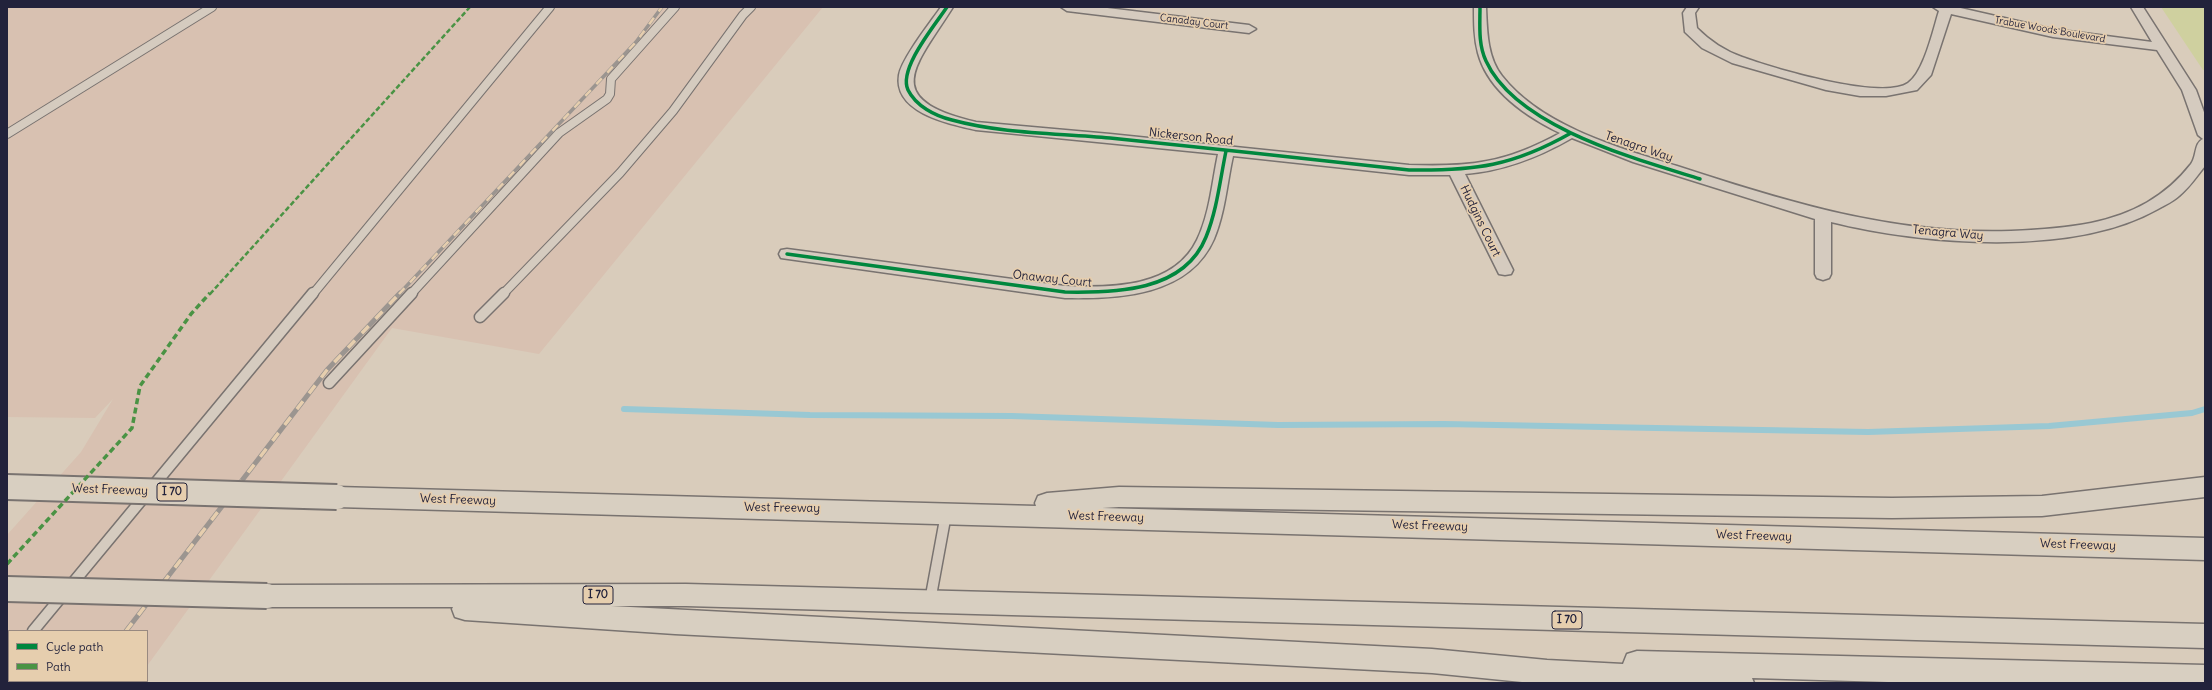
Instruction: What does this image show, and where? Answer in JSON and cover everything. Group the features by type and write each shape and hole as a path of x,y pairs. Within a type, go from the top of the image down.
{"highway":[{"path":"946,512 1119,497 1892,508 2042,506 2205,487"},
{"name":"West Freeway","path":"7,488 946,512 2205,549"},
{"name":"I 70","path":"7,589 267,596 686,595 930,603 2205,636"},
{"path":"267,596 675,622 1432,661 1547,672 1740,683"},
{"path":"1432,661 1541,660 2205,678"}],"street":[{"name":"Nickerson Road","path":"947,7 911,62 906,75 907,88 915,101 930,112 950,120 976,126 1409,170 1456,171 1487,168 1518,161 1571,133"},
{"name":"Canaday Court","path":"1067,7 1249,29"},
{"name":"Tenagra Way","path":"1480,7 1482,49 1488,66 1500,82 1516,97 1542,116 1571,133 1622,153 1700,179 1823,215 1870,225 1991,237 2048,235 2094,227 2131,218 2163,202 2187,182 2201,162 2205,143"},
{"path":"1693,7 1689,13 1690,28 1707,45 1737,60 1793,76 1860,92 1886,92 1912,87 1924,75 1943,8"},
{"path":"2137,7 2189,90 2205,135"},
{"name":"Trabue Woods Boulevard","path":"1943,8 2053,33 2162,47"},
{"name":"Onaway Court","path":"787,254 1065,292 1098,293 1131,290 1159,282 1185,267 1201,249 1209,230 1226,151"},
{"name":"Hudgins Court","path":"1456,171 1504,270"},
{"path":"1823,215 1823,274"}],"lane":[{"path":"7,134 212,7"},
{"path":"34,630 550,7"},
{"path":"329,383 558,133 607,99 610,94 611,79 675,7"},
{"path":"480,317 620,173 673,111 743,15 751,7"},
{"path":"930,603 946,512"}],"shaded area":[{"path":"7,7 823,7 539,354 392,328 148,665 148,630 8,630 8,682 135,682 134,683 7,683 7,535 81,452 113,399 95,418 7,417"}],"green space":[{"path":"2161,7 2205,7 2205,70 2203,70"}],"waterway":[{"path":"624,409 810,415 1012,416 1278,425 1444,424 1868,432 2049,426 2192,413 2205,409"}],"railway":[{"path":"399,294 636,42 662,7"},
{"path":"127,630 327,370 400,293"}],"marked path":[{"path":"7,564 132,428 140,386 191,314 470,7"}],"cycle path":[{"path":"947,7 911,62 906,75 907,89 915,101 930,112 950,120 976,126 1110,138 1409,170 1455,170 1493,166 1530,154 1571,133"},
{"path":"1480,7 1480,38 1485,60 1506,89 1528,108 1555,124 1615,151 1700,179"},
{"path":"787,254 1065,292 1083,293 1121,291 1140,288 1175,274 1189,263 1201,248 1210,227 1226,151"}]}
